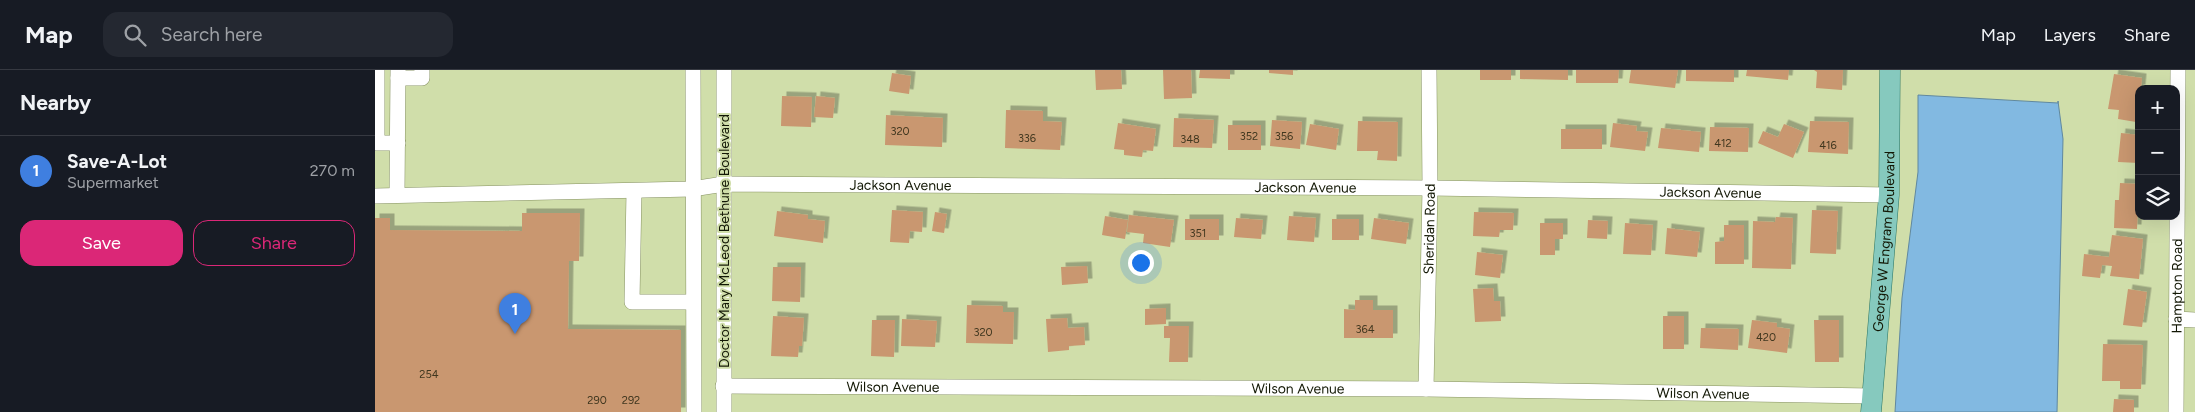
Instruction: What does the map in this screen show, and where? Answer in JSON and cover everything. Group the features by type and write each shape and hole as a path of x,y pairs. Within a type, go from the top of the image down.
{"main road":[{"name":"George W Engram Boulevard","path":"1871,404 1889,195 1890,70"}],"street":[{"path":"377,70 377,143 398,143"},
{"path":"397,195 398,74 422,78 422,70"},
{"path":"693,70 693,412"},
{"name":"Doctor Mary McLeod Bethune Boulevard","path":"723,412 724,70"},
{"name":"Sheridan Road","path":"1426,389 1430,188 1429,70"},
{"name":"Hampton Road","path":"2175,412 2178,70"},
{"name":"Jackson Avenue","path":"375,196 693,190 724,184 1430,188 1889,195"},
{"path":"634,191 632,302 693,302"},
{"path":"2176,319 2195,320"},
{"name":"Wilson Avenue","path":"723,386 1426,389 1871,404"}],"water":[{"path":"1918,95 2058,103 2058,101 2063,139 2057,412 1895,412 1902,298 1918,172"}],"building":[{"path":"1095,70 1121,70 1122,89 1096,90"},
{"path":"1163,70 1191,70 1192,98 1164,99"},
{"path":"1200,70 1230,70 1230,79 1199,78"},
{"path":"1269,70 1293,70 1293,75 1269,73"},
{"path":"1480,70 1511,70 1511,80 1480,80"},
{"path":"1520,70 1568,70 1568,80 1520,79"},
{"path":"1576,70 1619,70 1618,83 1576,83"},
{"path":"1631,70 1678,70 1675,88 1629,83"},
{"path":"1686,70 1734,70 1734,82 1686,81"},
{"path":"1747,70 1789,70 1788,80 1746,76"},
{"path":"1814,70 1843,70 1842,90 1816,88 1817,72"},
{"path":"892,73 911,76 909,94 889,91"},
{"path":"2114,74 2142,78 2141,85 2135,85 2135,122 2118,119 2119,110 2108,109"},
{"path":"782,96 812,97 811,127 781,126"},
{"path":"816,96 835,98 833,118 814,117"},
{"path":"1006,110 1043,111 1043,121 1062,122 1060,150 1005,148"},
{"path":"886,115 943,118 942,147 885,145"},
{"path":"1174,118 1214,120 1212,148 1173,147"},
{"path":"1272,120 1302,122 1300,149 1270,146"},
{"path":"1358,121 1398,122 1397,161 1377,160 1378,151 1357,151"},
{"path":"1810,121 1849,122 1848,154 1808,152"},
{"path":"1118,123 1156,129 1153,151 1143,150 1142,157 1124,155 1124,150 1114,149"},
{"path":"1613,123 1637,126 1636,131 1648,132 1645,151 1610,147"},
{"path":"1310,124 1339,129 1336,150 1306,145"},
{"path":"1784,124 1804,132 1793,158 1758,143 1763,131 1778,137"},
{"path":"1228,125 1261,125 1261,150 1228,150"},
{"path":"1710,127 1749,128 1748,152 1709,151"},
{"path":"1661,128 1701,132 1699,152 1658,148"},
{"path":"1561,129 1602,129 1602,149 1561,149"},
{"path":"2121,133 2135,135 2135,163 2118,162"},
{"path":"2120,183 2135,184 2135,220 2137,220 2137,229 2114,228 2115,200 2119,200"},
{"path":"892,210 923,212 922,232 910,231 909,243 890,242"},
{"path":"1812,210 1838,211 1836,254 1810,253"},
{"path":"777,211 808,215 808,219 825,221 823,243 774,236"},
{"path":"935,212 947,214 944,233 932,231"},
{"path":"1474,212 1514,213 1513,230 1500,230 1499,237 1473,236"},
{"path":"522,213 580,213 579,261 569,261 568,329 681,330 681,412 375,412 375,218 390,218 390,230 522,231"},
{"path":"1129,215 1174,220 1170,247 1143,243 1144,234 1127,232"},
{"path":"1105,216 1128,220 1125,239 1102,235"},
{"path":"1289,216 1316,218 1314,242 1287,240"},
{"path":"1776,217 1793,218 1791,269 1752,268 1753,221 1775,222"},
{"path":"1236,218 1263,220 1261,239 1234,237"},
{"path":"1374,218 1409,223 1406,244 1371,239"},
{"path":"1185,219 1219,219 1219,240 1185,240"},
{"path":"1332,219 1359,219 1359,240 1332,240"},
{"path":"1588,220 1608,221 1607,239 1587,238"},
{"path":"1540,223 1563,223 1563,239 1555,239 1555,255 1540,255"},
{"path":"1625,223 1653,225 1651,255 1623,254"},
{"path":"1724,225 1744,225 1744,264 1715,264 1715,242 1724,241"},
{"path":"1667,228 1700,232 1697,257 1665,254"},
{"path":"2112,235 2143,239 2139,279 2110,276 2112,266 2102,265 2100,278 2082,276 2084,254 2109,257"},
{"path":"1477,252 1503,255 1500,278 1475,275"},
{"path":"1087,266 1088,283 1062,285 1061,267"},
{"path":"773,267 801,267 800,302 772,301"},
{"path":"1493,288 1494,301 1500,301 1501,321 1475,322 1473,289"},
{"path":"2128,289 2147,292 2142,327 2123,325"},
{"path":"1355,300 1373,300 1373,310 1393,310 1393,338 1344,338 1344,309 1355,310"},
{"path":"967,305 1003,306 1003,312 1014,312 1013,344 966,343"},
{"path":"1166,308 1166,324 1145,325 1145,309"},
{"path":"773,316 804,318 802,346 799,346 798,357 771,356"},
{"path":"1663,316 1684,316 1684,349 1663,349"},
{"path":"1067,318 1068,328 1084,327 1085,345 1069,346 1069,350 1048,352 1046,319"},
{"path":"902,319 937,321 935,347 901,346"},
{"path":"872,320 895,320 894,357 871,356"},
{"path":"1752,320 1777,323 1777,327 1790,329 1787,353 1748,348"},
{"path":"1814,320 1839,320 1839,362 1815,362"},
{"path":"1164,326 1189,326 1188,362 1169,362 1170,338 1164,338"},
{"path":"1701,328 1739,329 1738,350 1700,348"},
{"path":"2103,344 2143,345 2141,389 2120,389 2120,381 2102,381"},
{"path":"2114,399 2134,400 2134,412 2113,412"}],"place":[{"name":"Save-A-Lot","path":"515,334"}]}
